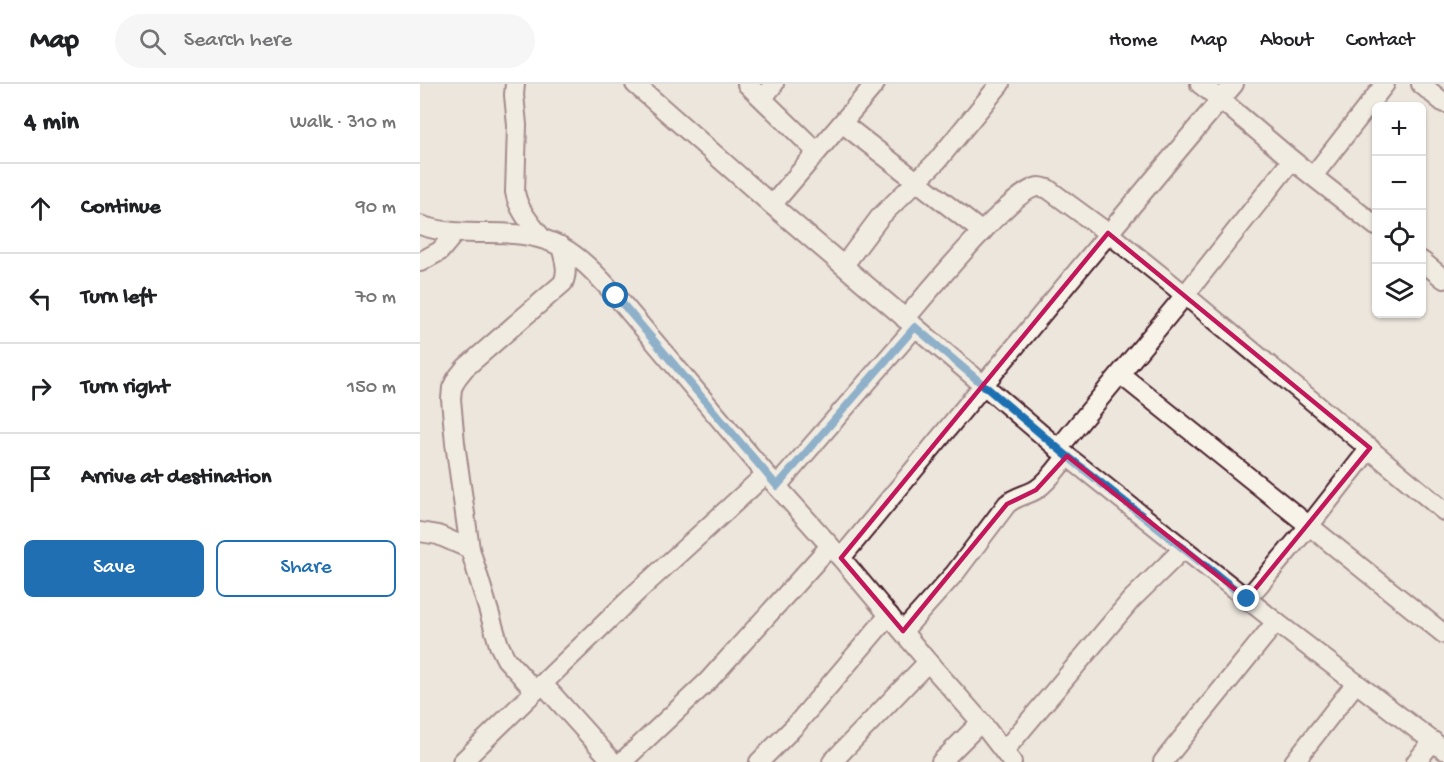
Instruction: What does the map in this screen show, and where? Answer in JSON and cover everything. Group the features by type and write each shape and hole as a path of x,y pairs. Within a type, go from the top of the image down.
{"street":[{"path":"515,84 517,125 515,192 520,208 542,238"},
{"path":"635,84 772,205 1063,453 1276,622 1438,746 1416,762"},
{"path":"747,84 768,91 817,152"},
{"path":"772,205 875,84"},
{"path":"844,265 880,216 946,150 1000,84"},
{"path":"1200,84 1372,222"},
{"path":"622,762 708,681 835,552 984,386 1108,233 1234,84"},
{"path":"1313,176 1385,84"},
{"path":"1421,84 1444,103"},
{"path":"842,123 982,232"},
{"path":"903,631 955,573 1007,504 1042,485 1120,374 1292,160"},
{"path":"462,762 637,592 772,480 910,323 982,232 1008,206 1031,189 1039,187 1048,189 1108,233 1444,511"},
{"path":"420,225 455,234 518,234 542,238 576,255 616,296 1008,756 1131,600 1183,549"},
{"path":"420,262 434,256 455,234"},
{"path":"561,246 567,268 567,276 563,283 465,368 457,378 452,388 451,399 455,443 470,549 499,645 506,659 539,688 613,762"},
{"path":"1426,264 1444,279"},
{"path":"1120,374 1444,634"},
{"path":"1247,599 1309,526 1370,448"},
{"path":"420,532 438,535 470,549"},
{"path":"759,762 795,726 889,615"},
{"path":"1163,762 1276,622"},
{"path":"832,762 927,662"},
{"path":"1294,762 1356,683"},
{"path":"941,762 981,722"}],"highlighted area":[{"path":"1108,233 1370,448 1247,599 1067,456 1036,490 1007,504 903,631 841,558"}],"route":[{"path":"616,296 777,486 915,327 1067,456 1247,599"}]}
